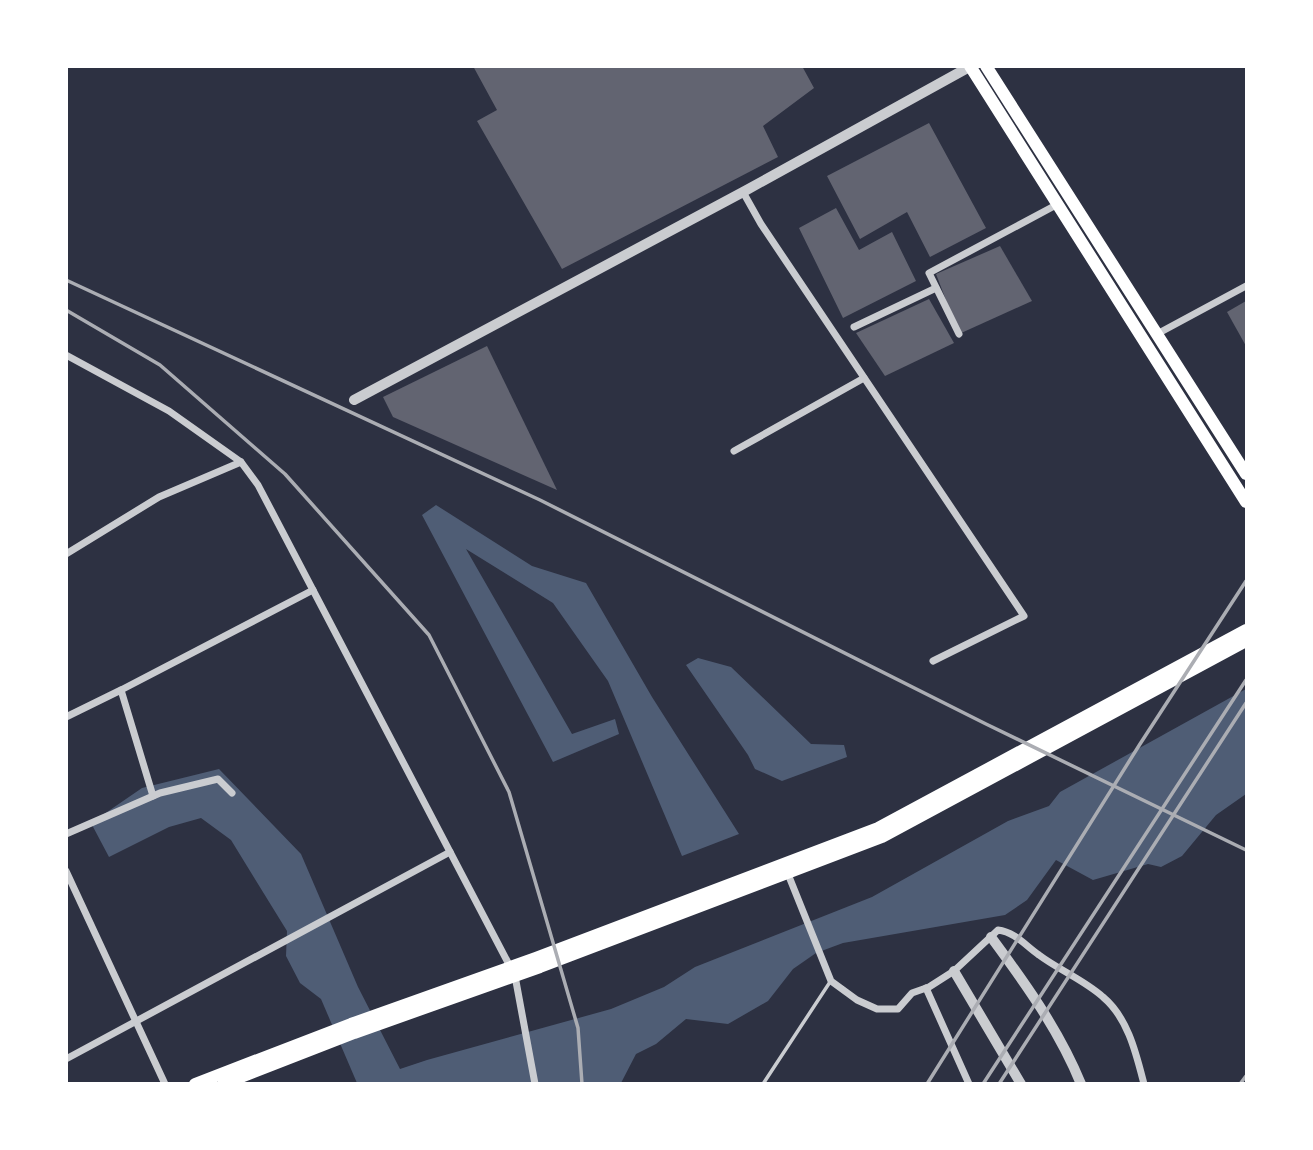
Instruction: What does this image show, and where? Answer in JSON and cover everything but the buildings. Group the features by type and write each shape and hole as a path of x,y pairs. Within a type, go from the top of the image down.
{"main road":[{"path":"986,66 1247,474"},
{"path":"971,67 1247,502"},
{"path":"223,1083 878,828 1247,630"},
{"path":"195,1083 351,1024 513,972 788,874 882,837 1247,641"}],"street":[{"path":"354,400 971,67"},
{"path":"743,192 761,224 1024,616 933,661"},
{"path":"959,334 929,273 1058,204"},
{"path":"1157,334 1247,285"},
{"path":"854,327 936,288"},
{"path":"66,355 169,411 241,462 258,485 513,972 535,1083"},
{"path":"734,451 864,378"},
{"path":"66,554 159,497 241,462"},
{"path":"66,717 313,590"},
{"path":"121,690 153,796"},
{"path":"66,834 153,796 218,779 232,793"},
{"path":"66,1059 450,852"},
{"path":"66,871 165,1083"},
{"path":"788,874 831,981 857,1000 877,1009 898,1009 912,993 954,971 998,930 1008,931 1113,1006 1125,1024 1144,1083"},
{"path":"991,937 1030,989 1063,1045 1081,1083"},
{"path":"954,971 1021,1083"},
{"path":"926,988 969,1083"}],"lane":[{"path":"763,1083 831,981"}],"water":[{"path":"436,505 532,566 586,583 652,697 739,834 682,856 608,681 553,603 466,549 572,734 615,719 619,734 553,762 422,515"},
{"path":"698,658 731,667 811,744 844,745 847,757 782,781 755,769 686,665"},
{"path":"1246,689 1246,794 1216,815 1182,856 1161,867 1148,864 1093,880 1056,860 1027,900 1005,915 843,943 816,953 793,969 768,1001 728,1024 686,1019 656,1044 636,1054 621,1083 357,1083 321,999 300,983 286,956 287,931 231,840 201,818 169,827 109,857 91,823 142,788 219,769 301,854 358,987 400,1069 611,1009 664,987 695,967 872,897 1008,821 1049,806 1060,792"}],"railway":[{"path":"66,280 540,500 986,724 1246,850"},
{"path":"66,310 160,365 285,474 429,635 509,792 578,1028 582,1084"},
{"path":"927,1084 1140,744 1246,581"},
{"path":"983,1084 1246,680"},
{"path":"999,1084 1246,703"},
{"path":"1240,1084 1246,1076"}]}
